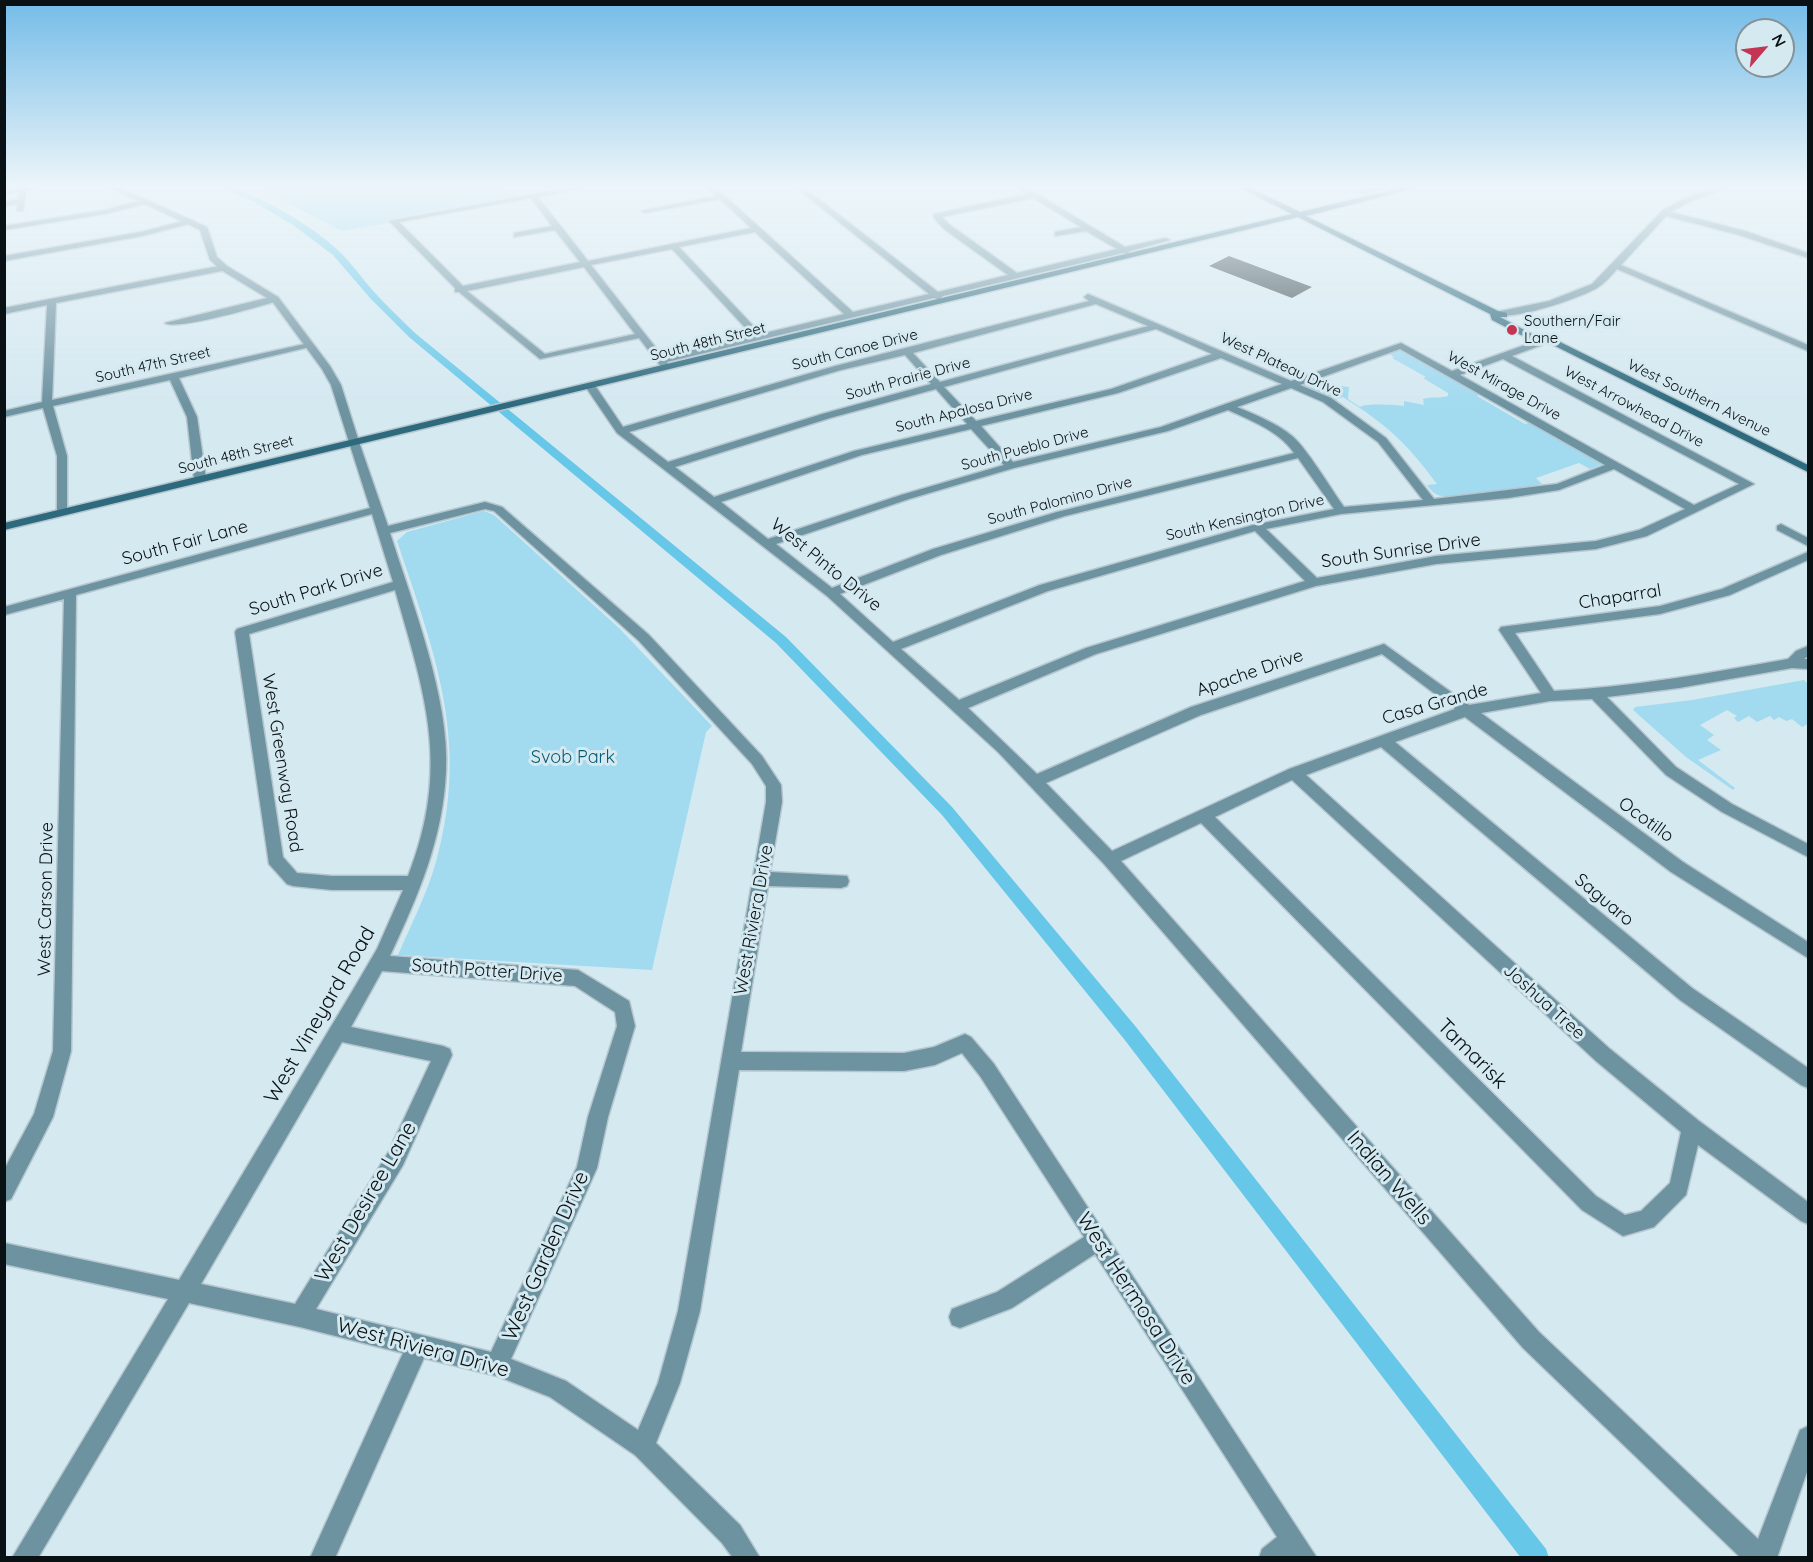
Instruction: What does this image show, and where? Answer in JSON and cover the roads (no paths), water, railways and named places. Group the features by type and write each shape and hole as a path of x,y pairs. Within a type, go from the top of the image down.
{"main road":[{"name":"South 48th Street","path":"4,527 590,386 664,364 1115,259"},
{"name":"West Southern Avenue","path":"1386,259 1495,314 1515,317 1537,328 1545,338"},
{"name":"West Southern Avenue","path":"1495,314 1495,318 1523,333 1545,338 1809,469"}],"street":[{"path":"214,259 224,268 274,299"},
{"path":"429,259 458,290 497,324 543,357 642,335"},
{"path":"583,259 664,364"},
{"path":"458,290 606,259"},
{"path":"685,259 758,336"},
{"path":"789,259 850,314"},
{"path":"890,259 939,298"},
{"path":"991,259 1014,276"},
{"name":"South 48th Street","path":"664,364 758,336 850,314 939,298 1014,276 1086,259"},
{"path":"1495,314 1517,313 1561,299 1598,283 1623,259"},
{"path":"1617,266 1809,348"},
{"path":"4,311 224,268"},
{"path":"170,323 274,299"},
{"name":"West Vineyard Road","path":"24,1557 186,1292 336,1032 379,963 416,884 428,843 436,790 438,730 420,647 336,385 327,368 274,299"},
{"name":"West Plateau Drive","path":"1093,299 1327,400 1366,426 1406,467 1431,502"},
{"name":"South Canoe Drive","path":"621,431 838,368 907,352 1093,299"},
{"path":"52,303 47,404 62,456 62,513"},
{"name":"South Prairie Drive","path":"668,466 826,416 1158,326"},
{"path":"1523,333 1528,339 1527,347"},
{"path":"1452,374 1539,344 1545,338"},
{"path":"1505,356 1518,357 1556,344"},
{"name":"South 47th Street","path":"4,414 309,346"},
{"name":"West Mirage Drive","path":"1288,384 1401,346 1695,510"},
{"path":"907,352 1011,466"},
{"name":"South Apalosa Drive","path":"713,501 858,453 972,423 1114,391 1222,354"},
{"name":"West Arrowhead Drive","path":"1505,356 1748,484"},
{"path":"174,376 175,384 192,417 200,479"},
{"name":"South Pueblo Drive","path":"768,543 905,497 1011,466 1164,429 1288,384"},
{"name":"West Pinto Drive","path":"590,386 621,431 831,593 959,706 1035,781"},
{"path":"1227,406 1259,420 1290,439 1303,454 1341,511"},
{"name":"South Palomino Drive","path":"831,593 937,552 1061,513 1303,454"},
{"name":"South Kensington Drive","path":"893,646 1044,588 1257,527 1341,511 1508,495 1559,487 1614,465"},
{"name":"South Sunrise Drive","path":"959,706 1091,651 1314,582 1436,560 1596,545 1643,533 1748,484"},
{"name":"West Riviera Drive","path":"383,531 485,505 498,509 644,638 757,760 773,785 774,802 689,1311 669,1383 643,1447"},
{"name":"South Fair Lane","path":"4,611 375,510"},
{"path":"1257,527 1314,582"},
{"path":"1781,528 1809,542"},
{"name":"Chaparral","path":"1550,696 1506,630 1660,610 1726,592 1809,556"},
{"name":"South Park Drive","path":"242,632 400,584"},
{"name":"West Carson Drive","path":"4,1192 43,1117 62,1051 70,593"},
{"name":"West Greenway Road","path":"242,632 275,859 293,879 332,883 416,884"},
{"name":"Apache Drive","path":"1035,781 1196,711 1384,649 1466,711"},
{"name":"Casa Grande","path":"1792,663 1800,654 1809,650"},
{"path":"1792,663 1809,676"},
{"name":"Casa Grande","path":"1110,858 1294,772 1466,711 1550,696 1595,694 1680,683 1792,663 1809,664"},
{"path":"1595,694 1671,771 1727,808 1809,850"},
{"name":"Ocotillo","path":"1466,711 1677,867 1809,951"},
{"name":"Saguaro","path":"1382,740 1686,994 1809,1079"},
{"name":"Joshua Tree","path":"1294,772 1603,1055 1692,1128 1809,1214"},
{"name":"Indian Wells","path":"1035,781 1110,858 1531,1340 1762,1557"},
{"name":"Tamarisk","path":"1202,814 1589,1203 1623,1226 1647,1220 1679,1188 1692,1128"},
{"path":"761,879 841,881"},
{"name":"South Potter Drive","path":"379,963 578,978 623,1007"},
{"name":"West Garden Drive","path":"497,1365 587,1168 598,1117 626,1026 623,1007"},
{"name":"West Desiree Lane","path":"300,1316 396,1158 443,1055 336,1032"},
{"name":"West Hermosa Drive","path":"730,1060 904,1062 935,1056 964,1042 987,1070 1299,1549"},
{"path":"960,1317 1004,1300 1097,1240"},
{"name":"West Riviera Drive","path":"4,1253 300,1316 417,1347 497,1365 558,1389 643,1447 731,1534 748,1557"},
{"path":"322,1557 417,1347"},
{"path":"1762,1557 1809,1438"},
{"path":"1271,1557 1299,1549"}],"waterway":[{"path":"341,259 373,296 412,335 781,640 947,811 1130,1033 1537,1558"}],"place":[{"name":"Southern/Fair Lane","path":"1512,330"}],"park label":[{"name":"Svob Park","path":"573,758"}]}
